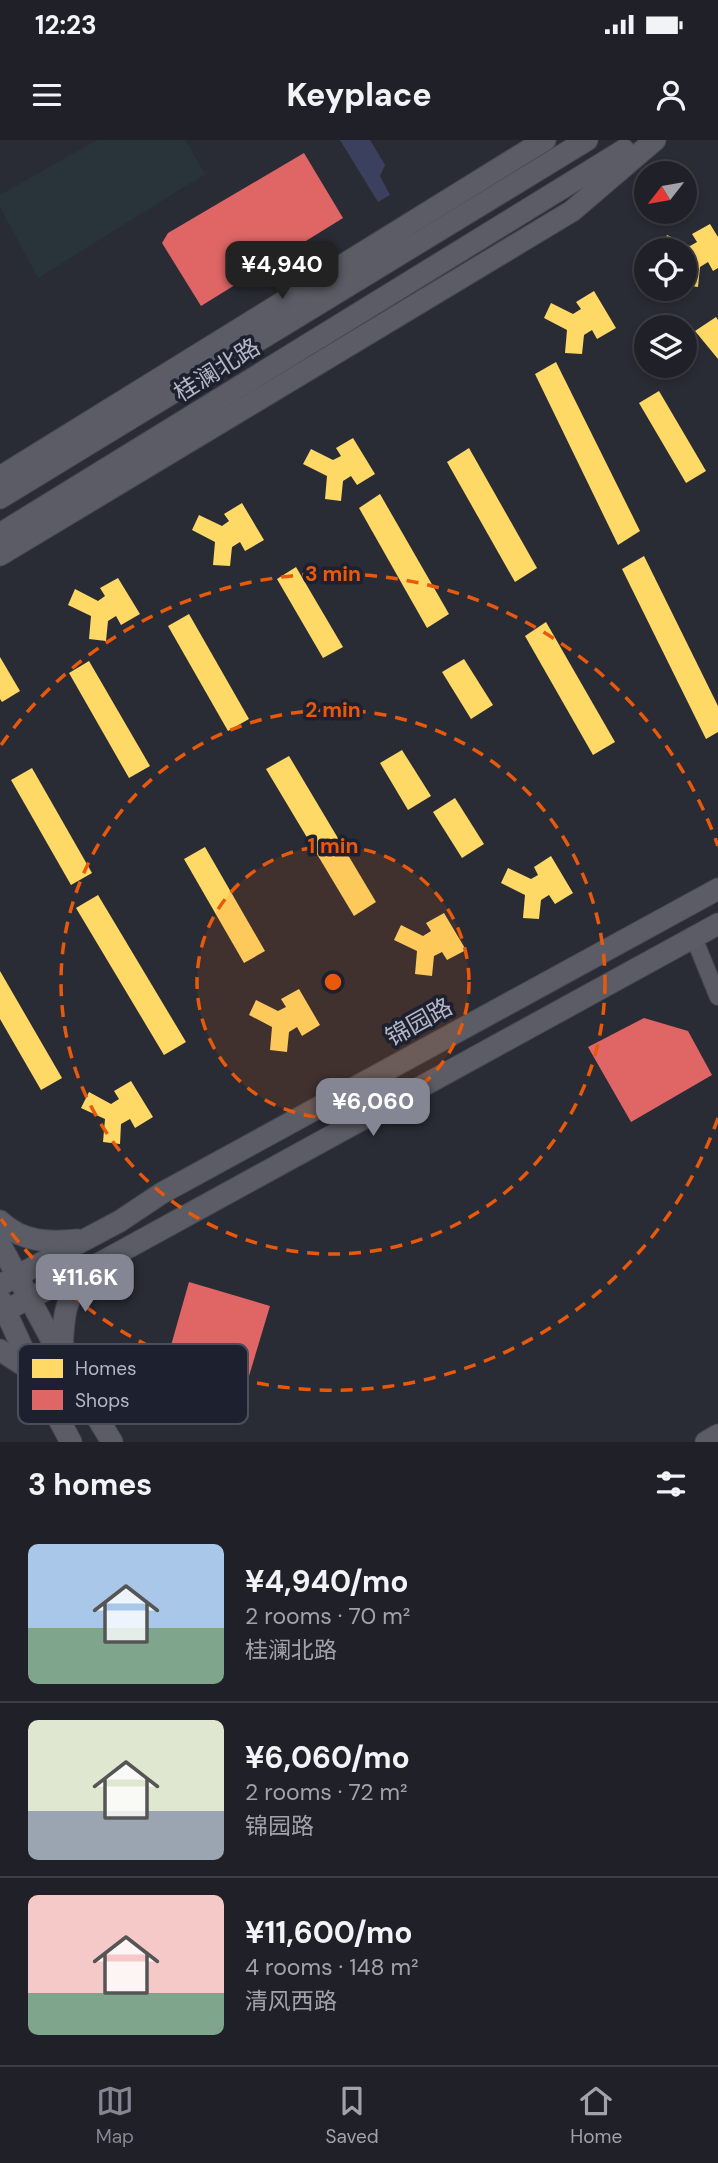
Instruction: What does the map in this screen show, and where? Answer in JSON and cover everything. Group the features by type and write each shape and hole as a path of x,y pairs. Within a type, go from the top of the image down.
{"main road":[{"path":"0,477 545,140"},
{"name":"桂澜北路","path":"0,498 587,140"},
{"name":"桂澜北路","path":"0,534 641,140"},
{"path":"0,555 572,211 655,140"},
{"name":"锦园路","path":"9,1281 87,1239 163,1193 718,888"},
{"path":"20,1344 2,1307 100,1263 718,924"},
{"path":"0,1222 24,1237 61,1242 87,1239"},
{"path":"0,1244 9,1281 29,1297 54,1344"},
{"path":"63,1344 64,1308 71,1292 100,1263"},
{"path":"0,1350 18,1361"},
{"path":"61,1424 71,1442"},
{"path":"101,1424 112,1442"},
{"path":"706,1442 718,1435"}],"street":[{"path":"694,938 718,996"}],"shaded area":[{"path":"97,140 185,140 205,174 38,278 0,207 0,195"}],"water":[{"path":"340,140 370,140 385,165 380,176 390,195 378,202"}],"building: Homes":[{"path":"710,224 718,237 718,268 713,271 708,262 700,267 698,287 697,238 692,234"},
{"path":"594,291 616,328 597,339 592,330 584,335 582,354 565,353 567,330 544,318 551,303 573,314 581,309 576,302"},
{"path":"716,317 718,359 697,333 697,330"},
{"path":"556,362 640,531 618,545 535,374"},
{"path":"659,391 706,471 686,483 639,403"},
{"path":"353,438 375,474 357,485 351,476 343,481 341,501 325,499 327,476 303,464 311,449 333,460 341,456 336,448"},
{"path":"469,448 537,568 515,582 447,462"},
{"path":"380,494 449,614 427,628 359,508"},
{"path":"242,503 264,540 245,551 240,542 232,547 230,566 213,565 215,542 192,530 199,515 222,526 229,521 224,514"},
{"path":"644,556 718,706 718,732 706,739 622,569"},
{"path":"296,567 343,647 323,658 277,579"},
{"path":"118,578 140,614 121,625 116,616 108,621 106,641 89,639 91,616 68,605 75,589 98,601 105,596 100,588"},
{"path":"189,614 249,719 228,731 168,626"},
{"path":"546,622 615,742 593,755 525,636"},
{"path":"0,657 20,691 2,702 0,699"},
{"path":"464,659 493,705 471,719 442,672"},
{"path":"89,661 150,766 129,778 69,673"},
{"path":"402,750 431,796 408,810 380,763"},
{"path":"289,756 376,902 354,916 266,769"},
{"path":"32,768 92,873 71,885 11,780"},
{"path":"455,798 484,844 462,858 433,812"},
{"path":"205,847 265,951 244,963 184,859"},
{"path":"551,856 573,893 555,904 549,895 541,900 539,919 523,918 525,895 501,883 508,868 531,879 538,875 534,867"},
{"path":"98,895 186,1042 164,1055 76,908"},
{"path":"444,913 466,950 447,960 442,952 434,956 432,976 415,974 417,951 394,940 401,925 423,936 431,931 426,923"},
{"path":"0,971 62,1078 41,1090 0,1019"},
{"path":"299,989 320,1025 302,1036 297,1027 289,1032 287,1052 270,1050 272,1027 249,1015 256,1000 278,1011 286,1007 281,999"},
{"path":"131,1081 153,1117 135,1128 130,1119 121,1124 120,1144 103,1142 105,1119 81,1108 89,1092 111,1104 119,1099 114,1091"}],"building: Shops":[{"path":"304,153 343,218 201,306 162,243 168,233"},
{"path":"644,1018 688,1031 712,1075 631,1122 588,1047"},
{"path":"189,1282 270,1306 248,1379 248,1344 171,1344"}]}
